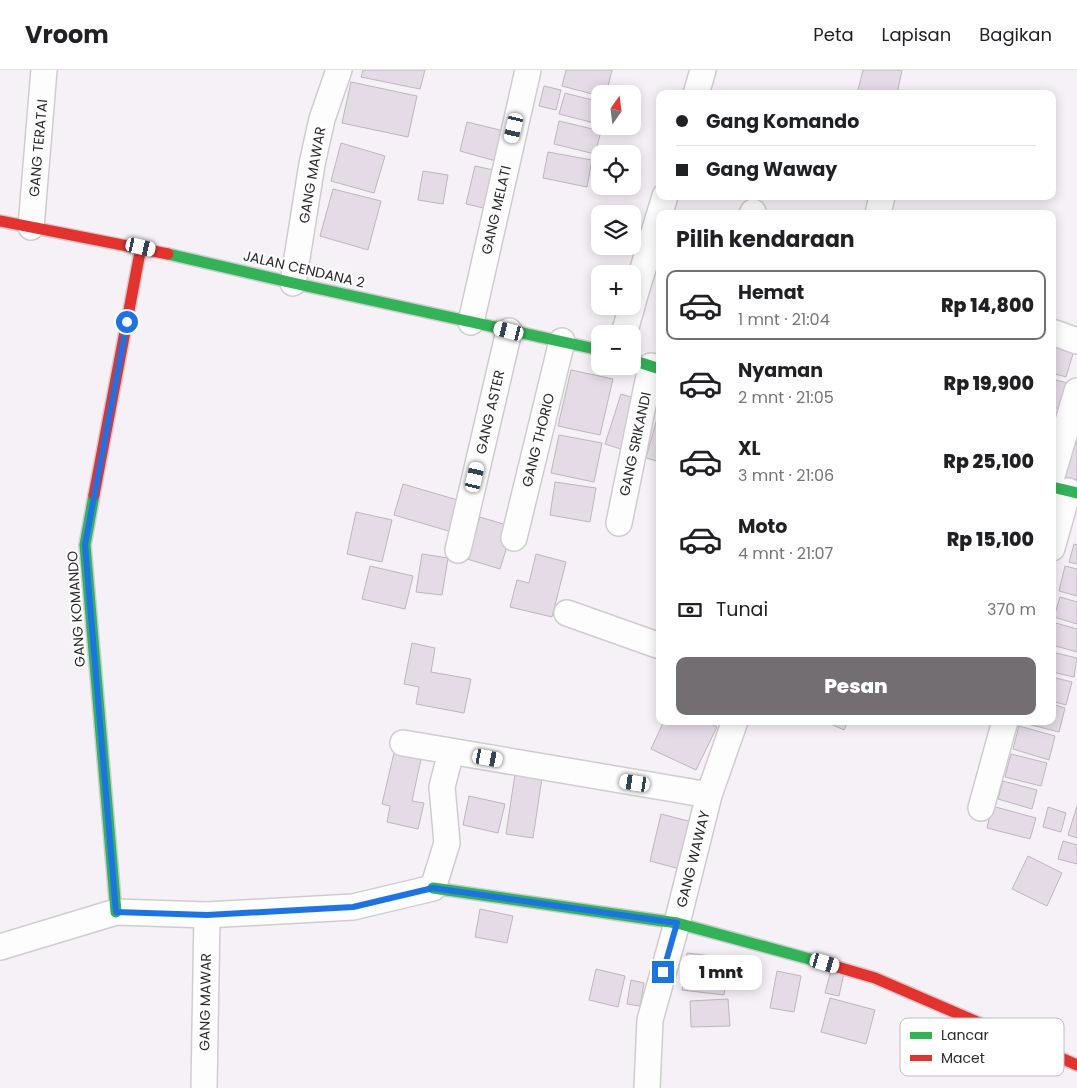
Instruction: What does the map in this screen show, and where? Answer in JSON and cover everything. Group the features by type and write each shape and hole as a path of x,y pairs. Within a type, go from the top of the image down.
{"street":[{"name":"GANG TERATAI","path":"31,227 44,70"},
{"name":"GANG MAWAR","path":"293,283 312,164 322,119 339,70"},
{"name":"GANG MELATI","path":"471,322 528,70"},
{"path":"697,90 703,70"},
{"name":"JALAN CENDANA 2","path":"0,221 141,247 293,283 591,348"},
{"path":"641,276 656,226"},
{"name":"GANG KOMANDO","path":"116,912 85,545 141,247"},
{"name":"GANG ASTER","path":"458,550 509,331"},
{"path":"1056,333 1077,341"},
{"name":"GANG THORIO","path":"514,538 562,341"},
{"name":"GANG SRIKANDI","path":"619,522 648,365"},
{"path":"1056,525 1077,391"},
{"path":"567,613 656,645"},
{"name":"GANG WAWAY","path":"646,1088 650,1020 677,923 709,795 734,725"},
{"path":"981,808 1004,725"},
{"path":"403,743 709,795"},
{"path":"433,888 448,842 442,787 451,752"},
{"path":"0,947 116,912 207,915 353,907 433,888 677,923 875,978 968,1018"},
{"name":"GANG MAWAR","path":"204,1088 207,915"},
{"path":"1064,1059 1077,1065"}],"building":[{"path":"363,70 425,70 420,89 361,77"},
{"path":"566,70 612,70 608,85 591,85 591,94 562,86"},
{"path":"863,70 902,70 898,90 858,90"},
{"path":"351,82 417,96 408,137 342,123"},
{"path":"544,86 561,90 556,110 539,106"},
{"path":"565,93 591,100 591,122 559,114"},
{"path":"559,121 591,129 591,135 600,135 597,145 591,145 591,153 554,144"},
{"path":"467,122 504,131 496,161 460,151"},
{"path":"341,143 385,156 374,193 331,181"},
{"path":"548,152 591,160 587,187 543,178"},
{"path":"475,166 498,171 488,209 466,204"},
{"path":"423,171 448,175 443,204 418,200"},
{"path":"333,189 381,201 368,250 320,236"},
{"path":"1056,341 1075,347 1066,377 1056,374"},
{"path":"571,370 613,379 600,435 558,426"},
{"path":"1056,380 1067,383 1060,409 1056,408"},
{"path":"621,394 640,400 624,450 605,444"},
{"path":"656,422 656,461 646,458"},
{"path":"1077,430 1077,480 1063,476"},
{"path":"559,435 602,443 594,482 551,473"},
{"path":"555,482 596,488 590,522 550,515"},
{"path":"403,484 461,501 452,532 394,515"},
{"path":"356,512 392,520 382,562 347,554"},
{"path":"480,517 513,527 500,569 467,559"},
{"path":"1074,544 1077,545 1077,564 1069,562"},
{"path":"422,554 448,558 442,595 416,592"},
{"path":"536,554 566,562 552,617 510,607 517,580 529,583"},
{"path":"370,566 413,576 405,609 362,599"},
{"path":"1065,566 1077,569 1077,596 1059,591"},
{"path":"1060,597 1077,602 1077,624 1056,618"},
{"path":"1056,623 1077,629 1077,652 1056,646"},
{"path":"412,643 435,648 431,672 471,679 464,713 416,704 419,687 404,684"},
{"path":"1056,653 1077,658 1074,677 1056,673"},
{"path":"1056,678 1072,682 1066,705 1056,702"},
{"path":"1056,705 1065,708 1059,732 1032,725 1056,725"},
{"path":"662,725 713,725 717,727 696,770 651,749"},
{"path":"833,725 846,725 844,730"},
{"path":"1019,726 1055,736 1049,760 1013,749"},
{"path":"394,753 421,759 412,801 424,803 418,829 387,822 390,806 382,804"},
{"path":"1011,754 1047,763 1041,786 1005,777"},
{"path":"515,774 542,778 533,838 506,834"},
{"path":"1003,781 1037,790 1032,809 998,799"},
{"path":"469,796 505,804 498,833 463,825"},
{"path":"992,806 1036,818 1030,839 987,828"},
{"path":"1077,806 1077,838 1068,835"},
{"path":"1048,807 1066,813 1061,832 1043,827"},
{"path":"661,814 692,822 680,869 650,861"},
{"path":"1063,841 1077,845 1077,864 1058,859"},
{"path":"1028,856 1062,873 1047,906 1012,889"},
{"path":"480,909 513,916 507,943 475,937"},
{"path":"687,953 729,958 724,995 682,990"},
{"path":"596,969 625,976 618,1007 589,1000"},
{"path":"831,970 844,973 839,996 825,993"},
{"path":"777,971 801,976 794,1012 770,1008"},
{"path":"631,980 644,983 640,1006 627,1004"},
{"path":"830,998 875,1010 866,1044 821,1032"},
{"path":"728,999 730,1026 691,1027 690,1001"}],"traffic: fast":[{"path":"168,254 591,348"},
{"path":"641,363 656,368"},
{"path":"1056,488 1077,493"},
{"path":"94,495 85,545 116,912"},
{"path":"433,888 677,923 817,961"}],"traffic: jam":[{"path":"0,221 168,254"},
{"path":"94,495 141,247"},
{"path":"817,961 875,978 968,1018"},
{"path":"1064,1059 1077,1065"}],"route":[{"path":"127,322 85,545 116,912 207,915 353,907 433,888 677,923 663,972"}]}
